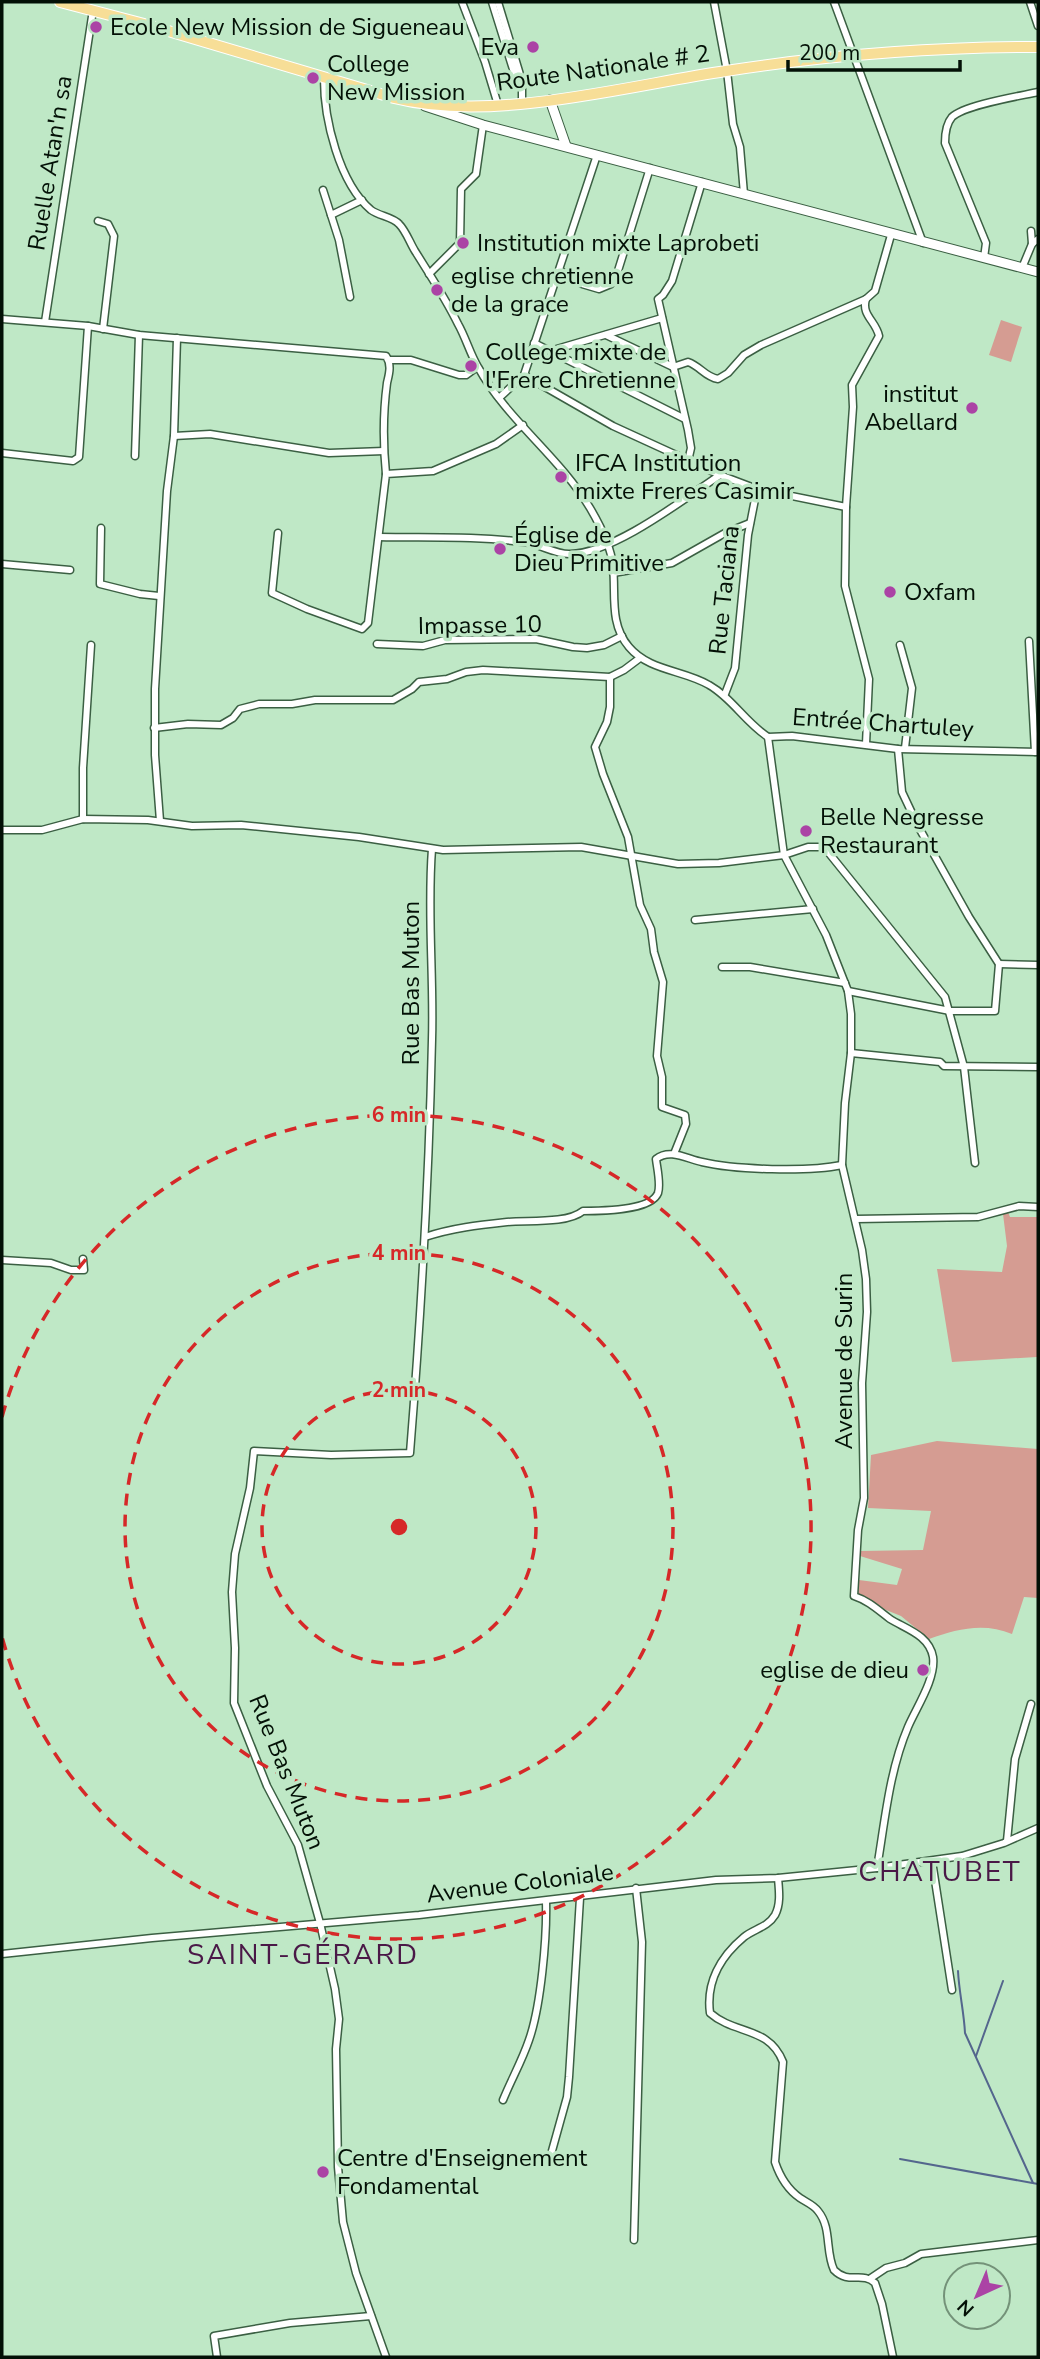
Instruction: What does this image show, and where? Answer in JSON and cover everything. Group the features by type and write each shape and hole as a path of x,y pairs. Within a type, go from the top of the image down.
{"main road":[{"name":"Route Nationale # 2","path":"60,2 419,104 498,105 550,100 727,71 855,54 970,47 1038,47"},
{"path":"550,100 566,146"},
{"path":"419,104 483,125 1038,272"}],"street":[{"path":"462,2 498,105"},
{"path":"492,2 520,86 523,103"},
{"path":"498,2 522,81 520,86"},
{"path":"714,2 727,71 733,124 740,147 744,194"},
{"path":"834,2 923,243"},
{"path":"1030,2 1038,26"},
{"name":"Ruelle Atan'n sa","path":"45,323 93,10"},
{"path":"324,79 324,101 332,140 348,178 362,200 381,216 398,222 460,327 477,367 499,398 568,477 590,508 609,545 618,628 627,646 640,658 686,673 725,694 757,730 768,737"},
{"path":"984,258 986,243 946,143 945,132 951,118 963,110 1038,92"},
{"path":"429,274 460,243 461,189 476,174 483,125"},
{"path":"499,398 524,375 597,155"},
{"path":"559,270 582,284 599,289 611,284 617,274 650,168"},
{"path":"688,461 691,448 657,299 672,281 702,182"},
{"path":"323,190 347,276 350,297"},
{"path":"331,215 362,200"},
{"path":"98,221 108,224 114,236 103,329"},
{"path":"1022,268 1032,244 1031,231"},
{"path":"606,335 673,367 688,362 695,364 709,377 718,379 744,355 761,345 866,299 875,290 891,235"},
{"path":"1032,244 1038,239"},
{"path":"866,299 865,313 877,328 878,335 852,385 845,586 869,678 866,744"},
{"path":"550,351 662,318"},
{"path":"2,319 88,326 139,335 380,355 389,360 411,359 459,375 466,375 477,367"},
{"path":"2,453 73,461 79,457 88,326"},
{"path":"135,456 139,335"},
{"path":"160,821 154,728 159,596 174,436 177,338"},
{"path":"534,343 685,419"},
{"path":"278,533 272,593 307,610 362,629 368,623 386,474 384,403 389,360"},
{"path":"524,375 613,426 719,475 757,489 846,507"},
{"path":"386,474 433,471 496,444 523,425"},
{"path":"174,436 210,435 329,453 384,452"},
{"path":"379,537 526,542 569,554 609,545 719,475"},
{"name":"Rue Taciana","path":"725,694 735,668 750,523 757,489"},
{"path":"613,573 672,563 725,533 750,523"},
{"path":"101,528 100,584 159,596"},
{"path":"2,564 70,570"},
{"name":"Impasse 10","path":"377,644 423,646 445,640 536,639 587,648 604,645 622,636"},
{"path":"1029,641 1036,752"},
{"path":"83,819 83,768 91,645"},
{"path":"848,992 950,1012 995,1011 999,964 968,916 902,792 902,748 912,688 900,645"},
{"path":"154,728 221,724 233,718 240,709 259,704 292,704 315,700 393,700 419,682 447,679 466,672 483,670 610,677 640,658"},
{"path":"610,677 610,707 607,722 596,747 603,774 628,837 640,905 650,929 663,982 657,1056 662,1077 662,1107 685,1115 686,1124 674,1154"},
{"name":"Entrée Chartuley","path":"768,737 792,736 902,748 1036,752"},
{"name":"Avenue de Surin","path":"768,737 784,855 826,934 848,992 851,1053 842,1165 856,1219 866,1279 867,1312 862,1383 864,1498 858,1530 854,1596 868,1601 890,1619 914,1631 928,1644 933,1658 929,1679 908,1727 888,1793 877,1868"},
{"path":"2,830 42,830 83,819 160,821 192,826 254,826 359,837 443,850 581,847 678,864 719,863 784,855 808,847 824,847 945,997 964,1067 975,1163"},
{"name":"Rue Bas Muton","path":"386,2357 356,2273 344,2222 338,2155 336,2049 339,2019 335,1989 298,1845 267,1786 234,1703 232,1592 235,1554 250,1488 254,1451 331,1455 410,1453 422,1314 425,1237 432,1036 429,920 432,849"},
{"path":"695,920 813,909"},
{"path":"999,964 1038,965"},
{"path":"722,967 750,967 845,984"},
{"path":"851,1053 940,1062 944,1066 1038,1067"},
{"path":"425,1237 449,1229 565,1219 577,1216 583,1211 610,1211 645,1204 659,1191 656,1159 661,1155 674,1154 720,1165 816,1168 842,1165"},
{"path":"856,1219 978,1217 1019,1206 1038,1207"},
{"path":"2,1260 51,1263 84,1270 83,1259"},
{"path":"1007,1841 1015,1759 1031,1704"},
{"name":"Avenue Coloniale","path":"2,1954 419,1915 716,1880 778,1878 877,1868 962,1856 1038,1828"},
{"path":"932,1861 952,1990"},
{"path":"778,1878 779,1902 774,1916 743,1938 714,1974 708,1997 710,2014 721,2023 763,2037 779,2053 783,2062 775,2162 779,2175 789,2188 812,2205 821,2216 834,2270 845,2278 871,2278 886,2268 930,2252 1038,2240"},
{"path":"634,2241 642,1942 636,1888"},
{"path":"550,2158 567,2097 580,1898"},
{"path":"503,2100 532,2029 541,1978 546,1901"},
{"path":"871,2278 879,2292 893,2357"},
{"path":"217,2357 214,2336 290,2323 371,2316"}],"shaded area":[{"path":"1001,320 1022,327 1011,362 989,355"},
{"path":"1008,1212 1010,1217 1038,1217 1038,1360 1037,1357 952,1362 937,1269 1002,1272 1007,1246 1003,1214"},
{"path":"937,1441 1038,1449 1038,1598 1024,1597 1012,1634 991,1628 970,1628 929,1639 901,1616 858,1594 859,1580 897,1585 902,1569 860,1556 861,1551 923,1550 931,1511 868,1508 871,1455"}],"waterway":[{"path":"958,1971 965,2033 1033,2183"},
{"path":"976,2056 1003,1981"},
{"path":"900,2159 1038,2184"}],"place":[{"name":"Ecole New Mission de Sigueneau","path":"96,27"},
{"name":"Eva","path":"533,47"},
{"name":"College New Mission","path":"313,78"},
{"name":"Institution mixte Laprobeti","path":"463,243"},
{"name":"eglise chretienne de la grace","path":"437,290"},
{"name":"College mixte de l'Frere Chretienne","path":"471,366"},
{"name":"institut Abellard","path":"972,408"},
{"name":"IFCA Institution mixte Freres Casimir","path":"561,477"},
{"name":"Église de Dieu Primitive","path":"500,549"},
{"name":"Oxfam","path":"890,592"},
{"name":"Belle Negresse Restaurant","path":"806,831"},
{"name":"eglise de dieu","path":"923,1670"},
{"name":"Centre d'Enseignement Fondamental","path":"323,2172"}],"district":[{"name":"CHATUBET","path":"940,1872"},
{"name":"SAINT-GÉRARD","path":"303,1955"}]}
